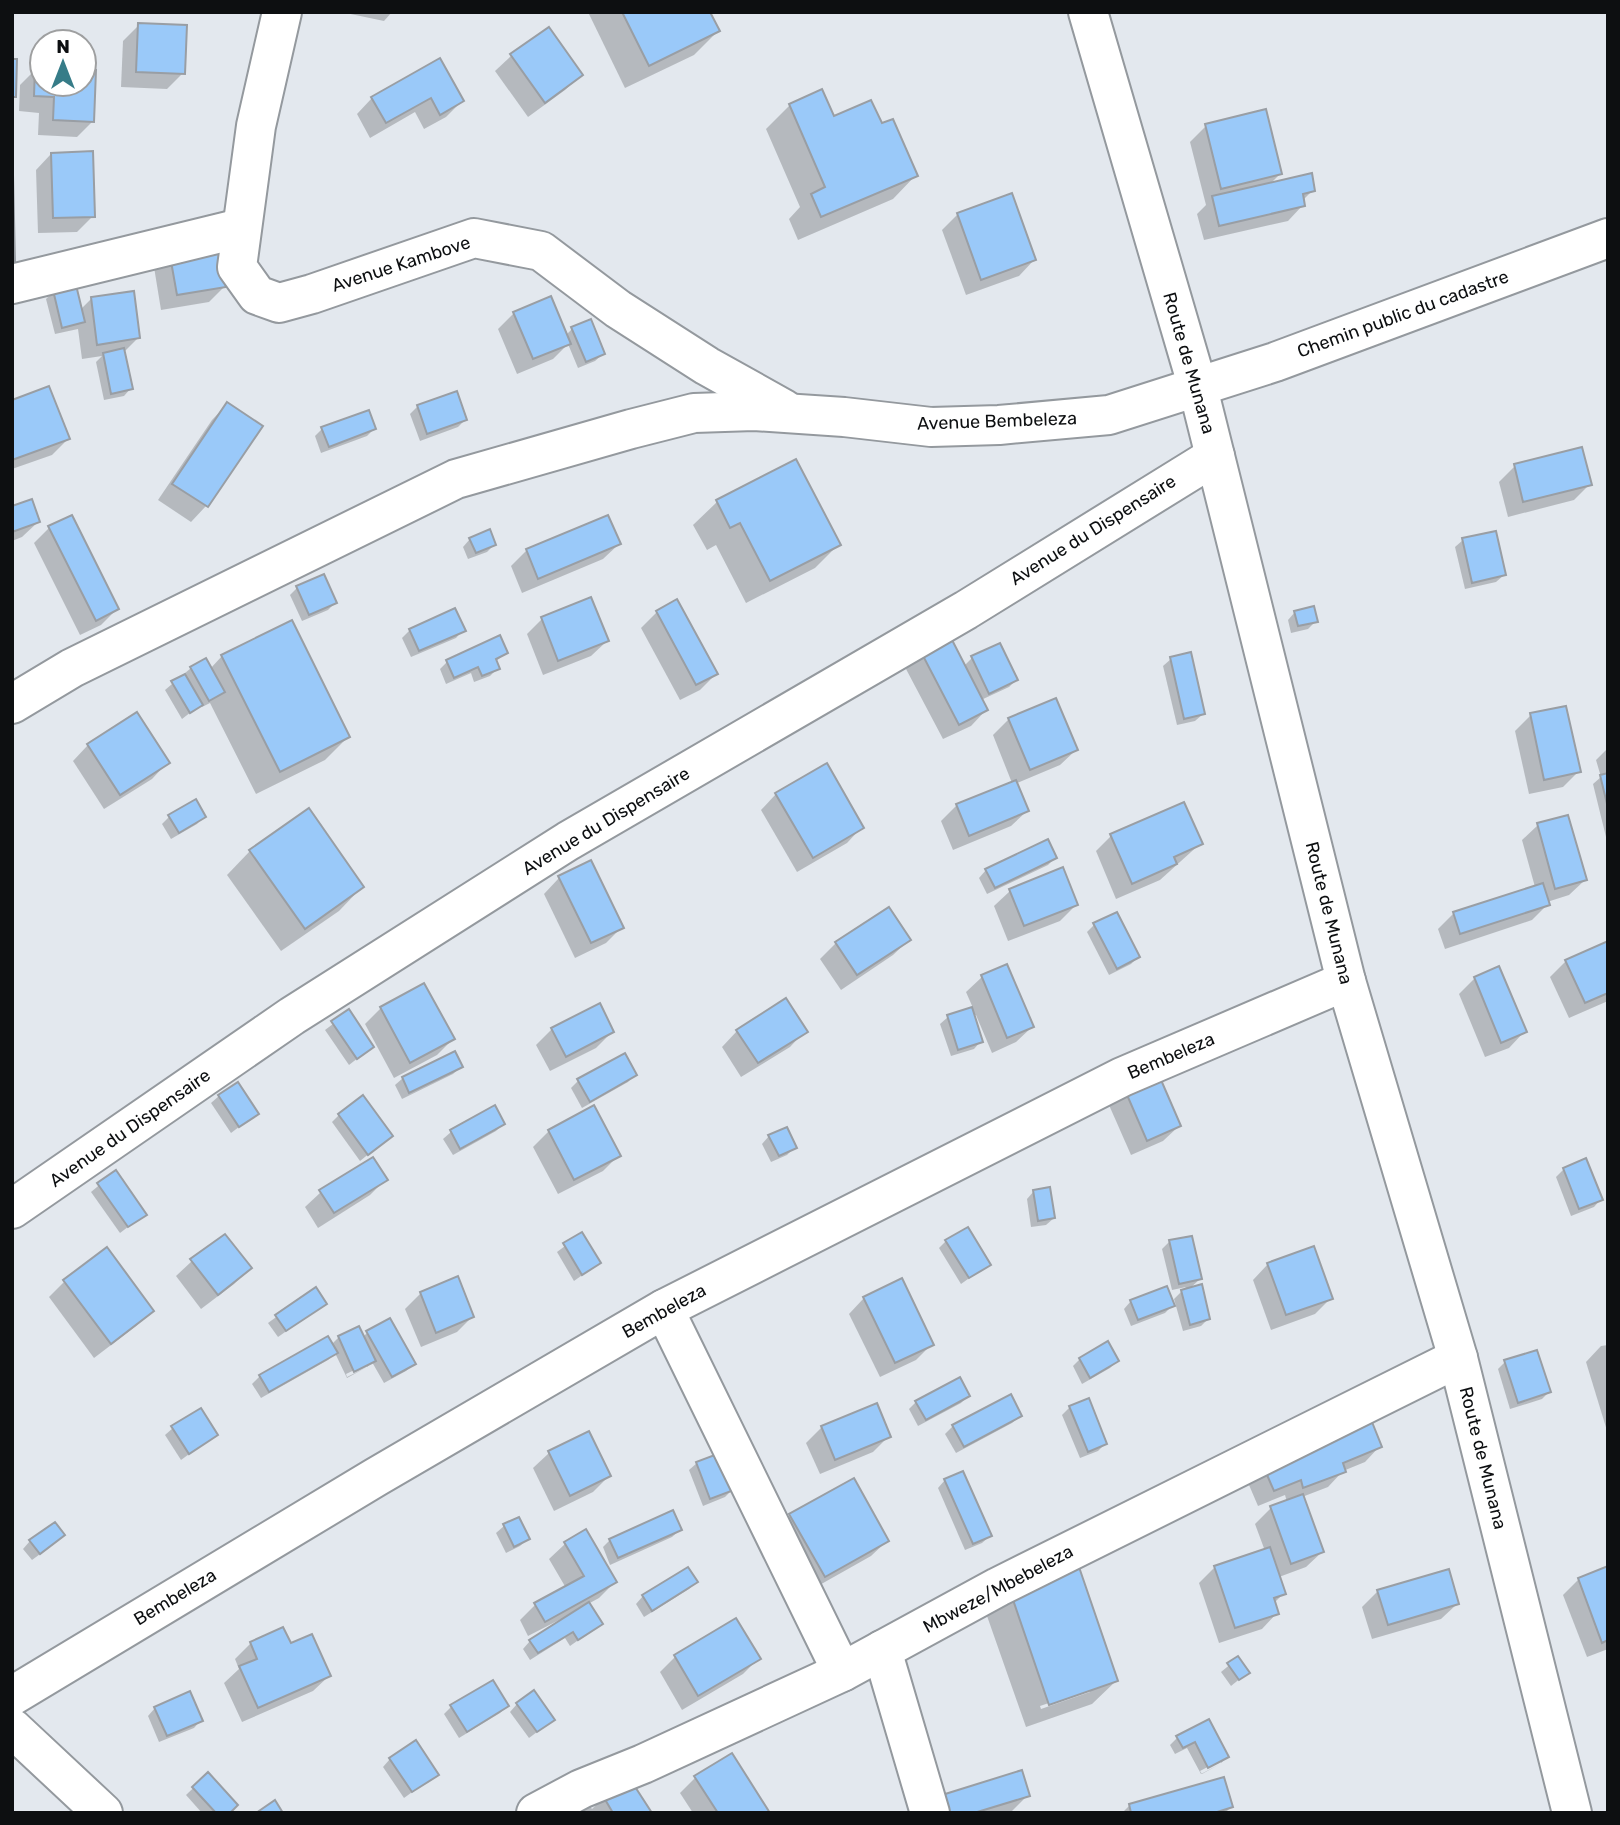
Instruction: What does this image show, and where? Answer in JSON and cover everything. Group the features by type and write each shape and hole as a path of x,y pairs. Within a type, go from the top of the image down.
{"street":[{"name":"Avenue Kambove","path":"282,12 256,126 237,267 257,295 279,303 474,238 541,251 618,309 707,366 792,414"},
{"name":"Route de Munana","path":"1088,12 1198,388 1346,981 1458,1358 1572,1813"},
{"path":"12,284 241,228"},
{"name":"Chemin public du cadastre","path":"1198,388 1604,250"},
{"name":"Avenue Bembeleza","path":"12,704 72,668 456,479 694,412 754,411 844,417 931,427 999,425 1109,415 1198,388"},
{"name":"Avenue du Dispensaire","path":"12,1209 292,1016 568,841 954,617 1215,456"},
{"name":"Bembeleza","path":"12,1696 341,1498 664,1309 1122,1077 1346,981"},
{"path":"664,1309 842,1672"},
{"name":"Mbweze/Mbebeleza","path":"536,1813 581,1789 643,1764 842,1672 998,1587 1458,1358"},
{"path":"882,1650 930,1813"},
{"path":"12,1728 103,1813"}],"building":[{"path":"622,12 710,12 720,31 649,66"},
{"path":"138,23 187,25 185,74 136,72"},
{"path":"549,27 583,75 545,103 510,54"},
{"path":"440,58 464,101 440,115 431,98 386,123 371,97"},
{"path":"12,59 17,59 16,97 12,97"},
{"path":"822,89 834,116 871,100 882,123 893,119 918,176 821,217 811,194 825,187 789,104"},
{"path":"54,98 95,98 94,122 53,120"},
{"path":"1266,109 1282,174 1221,189 1205,124"},
{"path":"12,131 15,262 12,262"},
{"path":"93,151 95,217 53,218 51,153"},
{"path":"1312,173 1315,191 1303,194 1305,206 1219,226 1212,196"},
{"path":"1012,193 1036,260 981,280 957,213"},
{"path":"219,241 226,287 177,295 169,250"},
{"path":"76,285 85,322 62,328 53,290"},
{"path":"134,291 140,338 97,345 91,297"},
{"path":"551,296 571,344 533,359 513,312"},
{"path":"591,319 605,354 586,362 571,327"},
{"path":"124,348 133,389 111,394 103,353"},
{"path":"49,386 70,439 12,460 12,400"},
{"path":"457,391 467,420 427,434 417,405"},
{"path":"227,402 263,426 208,507 172,484"},
{"path":"369,410 376,429 329,447 321,427"},
{"path":"1582,447 1592,485 1523,502 1514,464"},
{"path":"796,459 841,545 770,581 740,523 730,528 716,500"},
{"path":"32,499 40,522 12,532 12,506"},
{"path":"72,515 119,609 96,621 48,526"},
{"path":"608,515 621,544 538,579 526,549"},
{"path":"490,529 496,545 476,553 469,538"},
{"path":"1496,531 1506,575 1472,583 1462,538"},
{"path":"324,574 337,603 309,615 296,586"},
{"path":"591,597 609,641 558,661 541,617"},
{"path":"677,599 718,674 696,685 656,611"},
{"path":"1314,606 1318,622 1298,626 1294,611"},
{"path":"455,608 466,631 419,651 409,629"},
{"path":"292,620 350,737 280,772 221,655"},
{"path":"500,635 508,653 496,659 500,669 482,676 478,667 454,678 446,660"},
{"path":"950,636 988,710 959,725 921,652"},
{"path":"1000,643 1018,680 989,694 971,656"},
{"path":"1191,652 1205,714 1184,719 1170,657"},
{"path":"206,658 225,692 209,701 190,667"},
{"path":"185,674 203,705 190,713 171,681"},
{"path":"1056,698 1078,750 1030,770 1008,718"},
{"path":"1566,706 1581,772 1544,780 1530,713"},
{"path":"137,712 170,763 120,795 87,744"},
{"path":"827,763 864,828 813,858 775,793"},
{"path":"1608,773 1608,808 1600,775"},
{"path":"1016,780 1029,811 969,836 956,804"},
{"path":"196,799 206,817 179,833 168,815"},
{"path":"1184,802 1203,844 1174,857 1177,864 1132,884 1110,834"},
{"path":"309,808 364,887 305,929 249,850"},
{"path":"1568,815 1587,880 1555,889 1537,823"},
{"path":"1048,839 1057,858 995,888 985,869"},
{"path":"591,860 624,928 591,943 558,876"},
{"path":"1063,867 1078,905 1024,926 1009,889"},
{"path":"1543,883 1550,905 1460,934 1453,912"},
{"path":"889,907 911,940 857,975 835,942"},
{"path":"1117,912 1140,957 1117,969 1093,923"},
{"path":"1608,941 1608,993 1585,1003 1565,960"},
{"path":"1007,964 1034,1027 1007,1038 981,975"},
{"path":"1499,966 1527,1032 1501,1043 1474,977"},
{"path":"424,983 455,1039 410,1063 380,1007"},
{"path":"786,998 808,1032 758,1063 736,1030"},
{"path":"600,1003 614,1032 566,1057 551,1028"},
{"path":"972,1007 983,1042 958,1050 947,1015"},
{"path":"349,1009 374,1047 357,1059 331,1021"},
{"path":"455,1051 463,1067 409,1093 402,1077"},
{"path":"625,1053 637,1075 590,1102 577,1079"},
{"path":"1158,1073 1181,1126 1147,1141 1124,1088"},
{"path":"238,1082 259,1114 239,1127 218,1095"},
{"path":"363,1095 393,1136 368,1155 338,1114"},
{"path":"495,1105 505,1124 460,1149 450,1130"},
{"path":"594,1105 621,1156 574,1180 548,1130"},
{"path":"787,1127 797,1148 779,1156 768,1135"},
{"path":"373,1157 388,1180 334,1213 319,1190"},
{"path":"1586,1158 1603,1200 1579,1209 1563,1168"},
{"path":"116,1170 147,1215 128,1227 97,1183"},
{"path":"1050,1187 1055,1218 1038,1221 1033,1190"},
{"path":"968,1227 991,1265 969,1278 945,1240"},
{"path":"582,1232 601,1263 582,1275 563,1243"},
{"path":"225,1234 252,1268 218,1295 190,1259"},
{"path":"1192,1236 1202,1279 1179,1284 1169,1240"},
{"path":"1314,1246 1333,1299 1286,1315 1267,1263"},
{"path":"107,1247 154,1311 111,1344 63,1280"},
{"path":"458,1276 474,1317 436,1333 420,1292"},
{"path":"902,1278 934,1345 895,1363 863,1297"},
{"path":"1202,1284 1210,1319 1190,1325 1181,1290"},
{"path":"1167,1286 1175,1306 1138,1320 1130,1300"},
{"path":"316,1287 327,1304 286,1331 275,1315"},
{"path":"390,1318 416,1364 392,1377 366,1331"},
{"path":"359,1326 376,1361 354,1372 338,1336"},
{"path":"328,1336 338,1353 269,1392 259,1375"},
{"path":"1108,1341 1119,1361 1090,1378 1079,1358"},
{"path":"1537,1350 1551,1392 1518,1403 1504,1360"},
{"path":"960,1377 970,1396 926,1420 915,1401"},
{"path":"1011,1394 1022,1416 964,1447 952,1425"},
{"path":"1089,1398 1107,1444 1088,1452 1069,1406"},
{"path":"877,1403 891,1437 835,1460 821,1426"},
{"path":"201,1408 218,1435 189,1454 171,1426"},
{"path":"1370,1417 1382,1447 1343,1463 1346,1472 1303,1488 1301,1480 1274,1491 1261,1461"},
{"path":"589,1431 611,1476 570,1496 548,1451"},
{"path":"720,1453 734,1490 710,1499 696,1462"},
{"path":"963,1471 992,1536 973,1544 944,1479"},
{"path":"854,1478 889,1541 825,1577 789,1514"},
{"path":"1303,1494 1324,1552 1291,1564 1270,1506"},
{"path":"673,1510 682,1530 618,1558 609,1539"},
{"path":"519,1517 530,1539 514,1547 503,1524"},
{"path":"55,1522 65,1535 40,1554 29,1540"},
{"path":"586,1529 617,1582 545,1622 534,1603 584,1576 564,1542"},
{"path":"1270,1547 1286,1594 1274,1598 1279,1614 1235,1628 1214,1566"},
{"path":"1608,1566 1608,1640 1602,1643 1578,1578"},
{"path":"688,1567 698,1582 652,1611 642,1595"},
{"path":"1079,1567 1118,1681 1049,1705 1010,1591"},
{"path":"1449,1569 1459,1604 1388,1625 1377,1590"},
{"path":"589,1602 603,1624 578,1640 573,1632 538,1653 529,1640"},
{"path":"736,1618 761,1659 698,1696 674,1655"},
{"path":"283,1627 291,1643 312,1634 331,1676 258,1708 239,1666 257,1659 250,1642"},
{"path":"1238,1656 1250,1673 1239,1680 1227,1663"},
{"path":"493,1680 509,1706 467,1732 450,1705"},
{"path":"534,1690 555,1720 537,1732 516,1703"},
{"path":"190,1691 203,1721 167,1736 154,1707"},
{"path":"1209,1719 1229,1757 1208,1768 1195,1742 1183,1748 1176,1736"},
{"path":"416,1740 439,1775 412,1792 389,1758"},
{"path":"732,1753 770,1813 718,1813 694,1776"},
{"path":"1022,1770 1030,1796 974,1813 947,1813 942,1795"},
{"path":"208,1772 238,1805 230,1813 216,1813 192,1787"},
{"path":"1224,1777 1233,1807 1214,1813 1131,1813 1129,1804"},
{"path":"630,1779 652,1813 613,1813 603,1796"},
{"path":"275,1800 283,1813 256,1813"}]}
